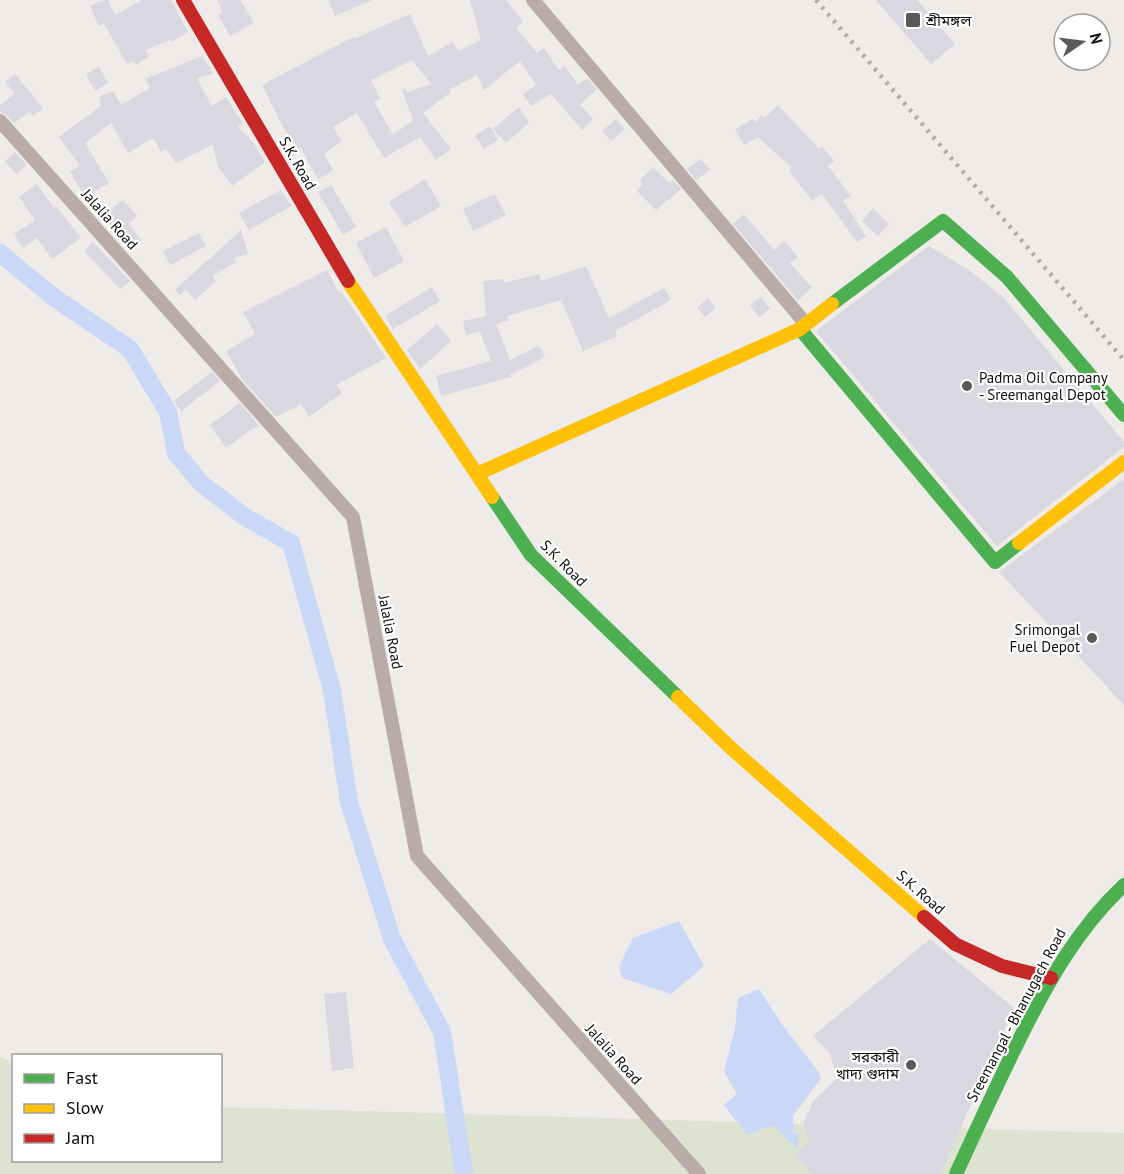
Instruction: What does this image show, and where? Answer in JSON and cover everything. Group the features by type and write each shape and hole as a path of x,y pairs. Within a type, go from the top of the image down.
{"main road":[{"name":"S.K. Road","path":"183,0 344,274 531,555 733,750 955,944 1002,966 1051,978"},
{"path":"477,474 803,326 943,221 1007,277 1124,415"},
{"path":"803,326 995,562 1124,462"},
{"name":"Sreemangal - Bhanugach Road","path":"956,1174 998,1081 1051,978 1081,929 1124,885"}],"street":[{"path":"533,0 803,326"},
{"name":"Jalalia Road","path":"0,121 353,517 417,856 699,1174"}],"green space":[{"path":"0,1057 12,1062 12,1162 222,1162 222,1107 1124,1133 1124,1174 0,1174"}],"water":[{"path":"679,921 704,966 671,994 622,978 619,967 633,938"},
{"path":"759,989 821,1078 793,1116 793,1133 799,1134 797,1149 773,1125 747,1135 724,1105 737,1094 724,1071 735,1029 738,998"}],"building":[{"path":"108,0 115,15 142,0 171,0 188,32 171,42 170,40 145,50 149,56 136,65 134,61 127,64 104,24 99,26 90,6"},
{"path":"217,0 240,0 254,23 230,36 218,15 223,12"},
{"path":"328,0 372,0 335,16"},
{"path":"470,0 506,0 523,22 516,28 537,53 544,48 559,70 565,66 578,85 587,78 597,89 580,104 593,119 582,130 551,94 531,106 523,94 536,85 520,61 484,90 477,75 449,90 451,92 423,113 451,149 436,160 420,137 384,158 357,113 333,127 342,141 324,154 333,170 318,179 300,147 297,149 282,125 262,85 353,37 354,39 410,14 428,56 453,42 458,51 481,40","holes":["412,60 431,84 408,92 405,89 402,90 413,120 393,135 374,102 380,99 371,80"]},
{"path":"876,0 917,0 955,44 931,64"},
{"path":"202,56 213,73 197,79 212,106 226,97 243,124 238,127 253,142 265,162 232,186 217,165 213,144 176,163 166,149 161,152 153,138 128,153 111,123 85,143 109,183 85,197 70,172 80,166 59,137 101,106 99,97 113,91 121,105 150,88 145,79"},
{"path":"99,67 108,83 95,91 86,74"},
{"path":"15,74 43,108 33,116 30,112 14,123 0,112 0,105 15,94 5,82"},
{"path":"778,105 819,149 822,146 834,161 828,166 851,196 843,201 866,236 857,242 822,194 812,201 789,170 792,168 758,137 744,145 735,129 753,119 755,122 762,115 764,118"},
{"path":"519,107 529,123 506,143 493,129"},
{"path":"616,119 625,129 611,141 602,131"},
{"path":"490,126 498,140 484,149 475,136"},
{"path":"15,152 27,165 16,174 5,161"},
{"path":"701,159 710,170 696,180 687,169"},
{"path":"653,167 669,183 673,180 681,189 656,210 637,191 642,185 640,180"},
{"path":"425,179 441,206 405,227 389,202"},
{"path":"37,184 54,208 56,206 81,238 52,259 37,238 23,248 14,234 35,220 19,197"},
{"path":"331,185 356,227 343,235 318,192"},
{"path":"281,190 291,206 249,230 239,213"},
{"path":"495,194 506,215 473,231 463,209"},
{"path":"123,200 137,216 129,223 142,242 130,249 103,216"},
{"path":"873,208 889,224 878,236 862,221"},
{"path":"744,214 774,250 784,241 798,257 790,263 812,288 798,300 733,224"},
{"path":"386,227 404,261 374,278 356,243"},
{"path":"241,230 248,254 233,258 236,262 212,276 216,281 195,300 186,290 179,295 175,290"},
{"path":"199,233 206,246 170,265 163,251"},
{"path":"93,242 130,281 120,289 84,251"},
{"name":"Padma Oil Company - Sreemangal Depot","path":"929,246 969,270 1004,298 1124,442 1124,447 997,546 816,331"},
{"path":"586,266 609,318 664,288 671,300 615,331 617,336 583,351 561,300 507,316 508,321 496,324 510,360 539,346 545,357 510,375 511,377 441,396 436,376 491,361 480,332 466,335 463,321 486,316 483,281 504,279 504,283 539,274 541,281"},
{"path":"327,270 339,293 341,291 386,358 336,385 342,393 309,417 301,404 276,417 242,379 226,351 255,334 243,312"},
{"path":"432,287 440,301 393,329 385,316"},
{"path":"761,297 770,309 759,317 750,305"},
{"path":"708,298 716,308 705,317 697,308"},
{"path":"437,324 451,341 420,369 407,350"},
{"path":"212,372 220,381 181,411 174,401"},
{"path":"240,403 259,426 226,448 210,425"},
{"name":"Srimongal Fuel Depot","path":"1124,479 1124,705 999,572"},
{"name":"সরকারী খাদ্য গুদাম","path":"930,939 1014,1008 940,1174 812,1174 795,1155 809,1141 803,1123 814,1100 838,1078 829,1052 813,1036"},
{"path":"346,992 354,1068 332,1071 324,994"}],"waterway":[{"path":"0,253 52,296 130,349 168,412 176,453 201,483 245,517 291,543 332,690 349,802 392,939 442,1032 464,1174"}],"railway":[{"path":"816,0 1124,360"}],"traffic: fast":[{"path":"832,304 943,221 1007,277 1124,415"},
{"path":"800,329 995,562 1019,543"},
{"path":"492,497 531,555 678,697"},
{"path":"956,1174 1012,1053 1054,975 1092,919 1124,885"}],"traffic: slow":[{"path":"348,281 492,497"},
{"path":"477,474 800,329 832,304"},
{"path":"1019,543 1124,462"},
{"path":"678,697 733,750 924,917"}],"traffic: jam":[{"path":"183,0 348,281"},
{"path":"924,917 955,944 1002,966 1051,978"}],"place":[{"name":"শ্রীমঙ্গল","path":"913,20"},
{"name":"Padma Oil Company - Sreemangal Depot","path":"967,386"},
{"name":"Srimongal Fuel Depot","path":"1092,638"},
{"name":"সরকারী খাদ্য গুদাম","path":"911,1065"}]}
